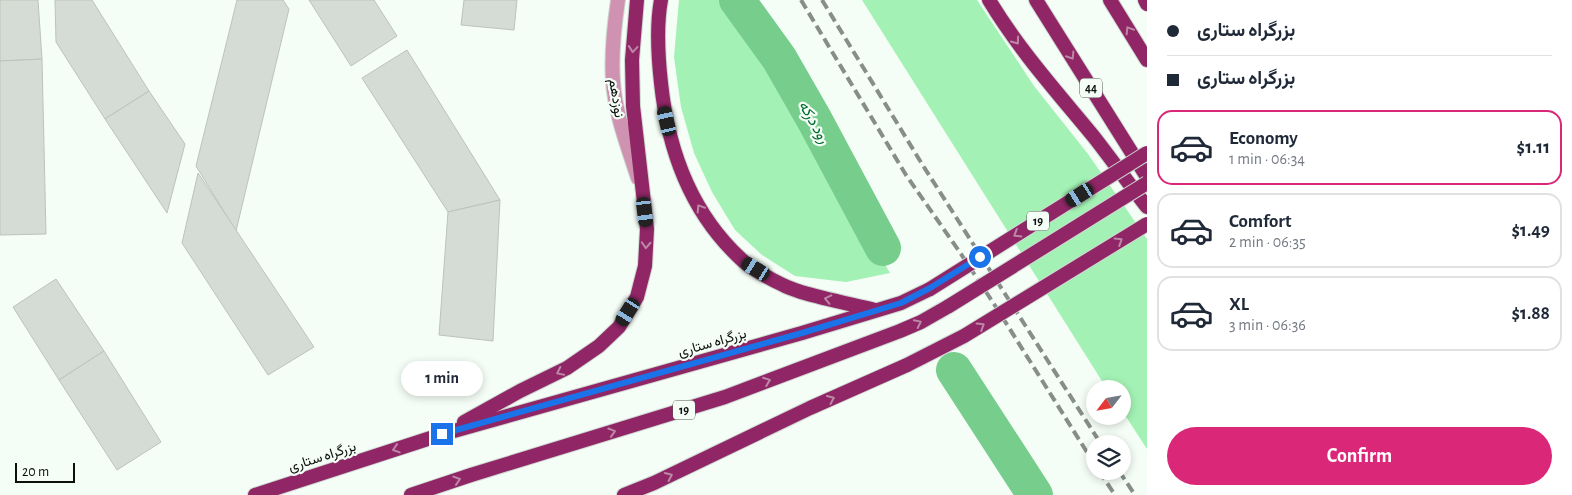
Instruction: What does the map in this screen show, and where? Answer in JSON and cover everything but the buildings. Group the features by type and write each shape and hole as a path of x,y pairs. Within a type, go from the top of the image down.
{"highway":[{"path":"442,434 520,391 567,368 600,346 619,327 638,298 645,266 647,230 633,106 632,60 637,0"},
{"path":"661,0 658,60 663,106 673,151 682,175 702,211 718,233 742,260 784,286 814,296 876,310"},
{"path":"989,0 1004,26 1025,54 1094,137 1147,207"},
{"name":"44","path":"1036,0 1147,177"},
{"path":"1110,0 1147,60"},
{"path":"1145,0 1147,4"},
{"name":"بزرگراه ستاری","path":"255,495 442,434 802,333 901,303 930,288 1147,153"},
{"name":"19","path":"411,495 725,397 900,331 949,306 1147,183"},
{"path":"624,495 654,483 810,408 907,365 964,336 1147,224"}],"street":[{"name":"نوزدهم","path":"618,0 613,36 613,82 618,111 643,194"}],"green space":[{"path":"679,0 728,0 792,97 890,273 846,282 795,276 762,255 735,230 712,192 694,153 681,107 674,57"},
{"path":"862,0 977,0 1034,86 1088,154 1147,239 1147,449 1131,424 1131,380 1101,380"}],"waterway":[{"name":"رود درکه","path":"737,0 779,58 883,248"},
{"name":"رود درکه","path":"954,370 1035,495"}],"railway":[{"path":"801,0 906,175 996,307 1086,451"},
{"path":"822,0 922,164 1095,435"},
{"path":"1105,480 1115,495"},
{"path":"1125,480 1135,495"}],"route":[{"path":"442,434 802,333 901,303 930,288 980,257"}]}
